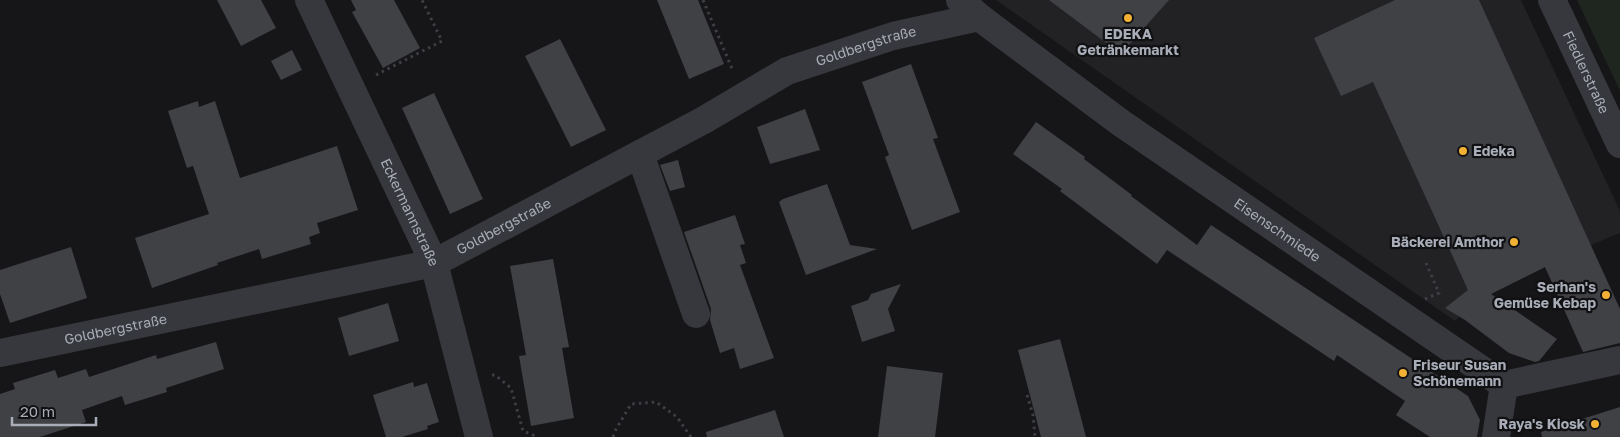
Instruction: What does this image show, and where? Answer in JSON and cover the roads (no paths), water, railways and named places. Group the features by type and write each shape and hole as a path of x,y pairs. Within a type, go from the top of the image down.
{"street":[{"name":"Eckermannstraße","path":"309,0 434,263 479,437"},
{"name":"Fiedlerstraße","path":"1552,0 1620,144"},
{"name":"Goldbergstraße","path":"0,353 434,263 640,154 787,72 970,9"},
{"name":"Eisenschmiede","path":"970,9 1121,123 1504,385"},
{"path":"640,154 696,314"},
{"path":"1496,437 1504,385 1620,360"}],"place":[{"name":"EDEKA Getränkemarkt","path":"1128,18"},
{"name":"Edeka","path":"1463,151"},
{"name":"Bäckerei Amthor","path":"1514,242"},
{"name":"Serhan's Gemüse Kebap","path":"1606,295"},
{"name":"Friseur Susan Schönemann","path":"1403,373"},
{"name":"Raya's Kiosk","path":"1595,424"}]}
